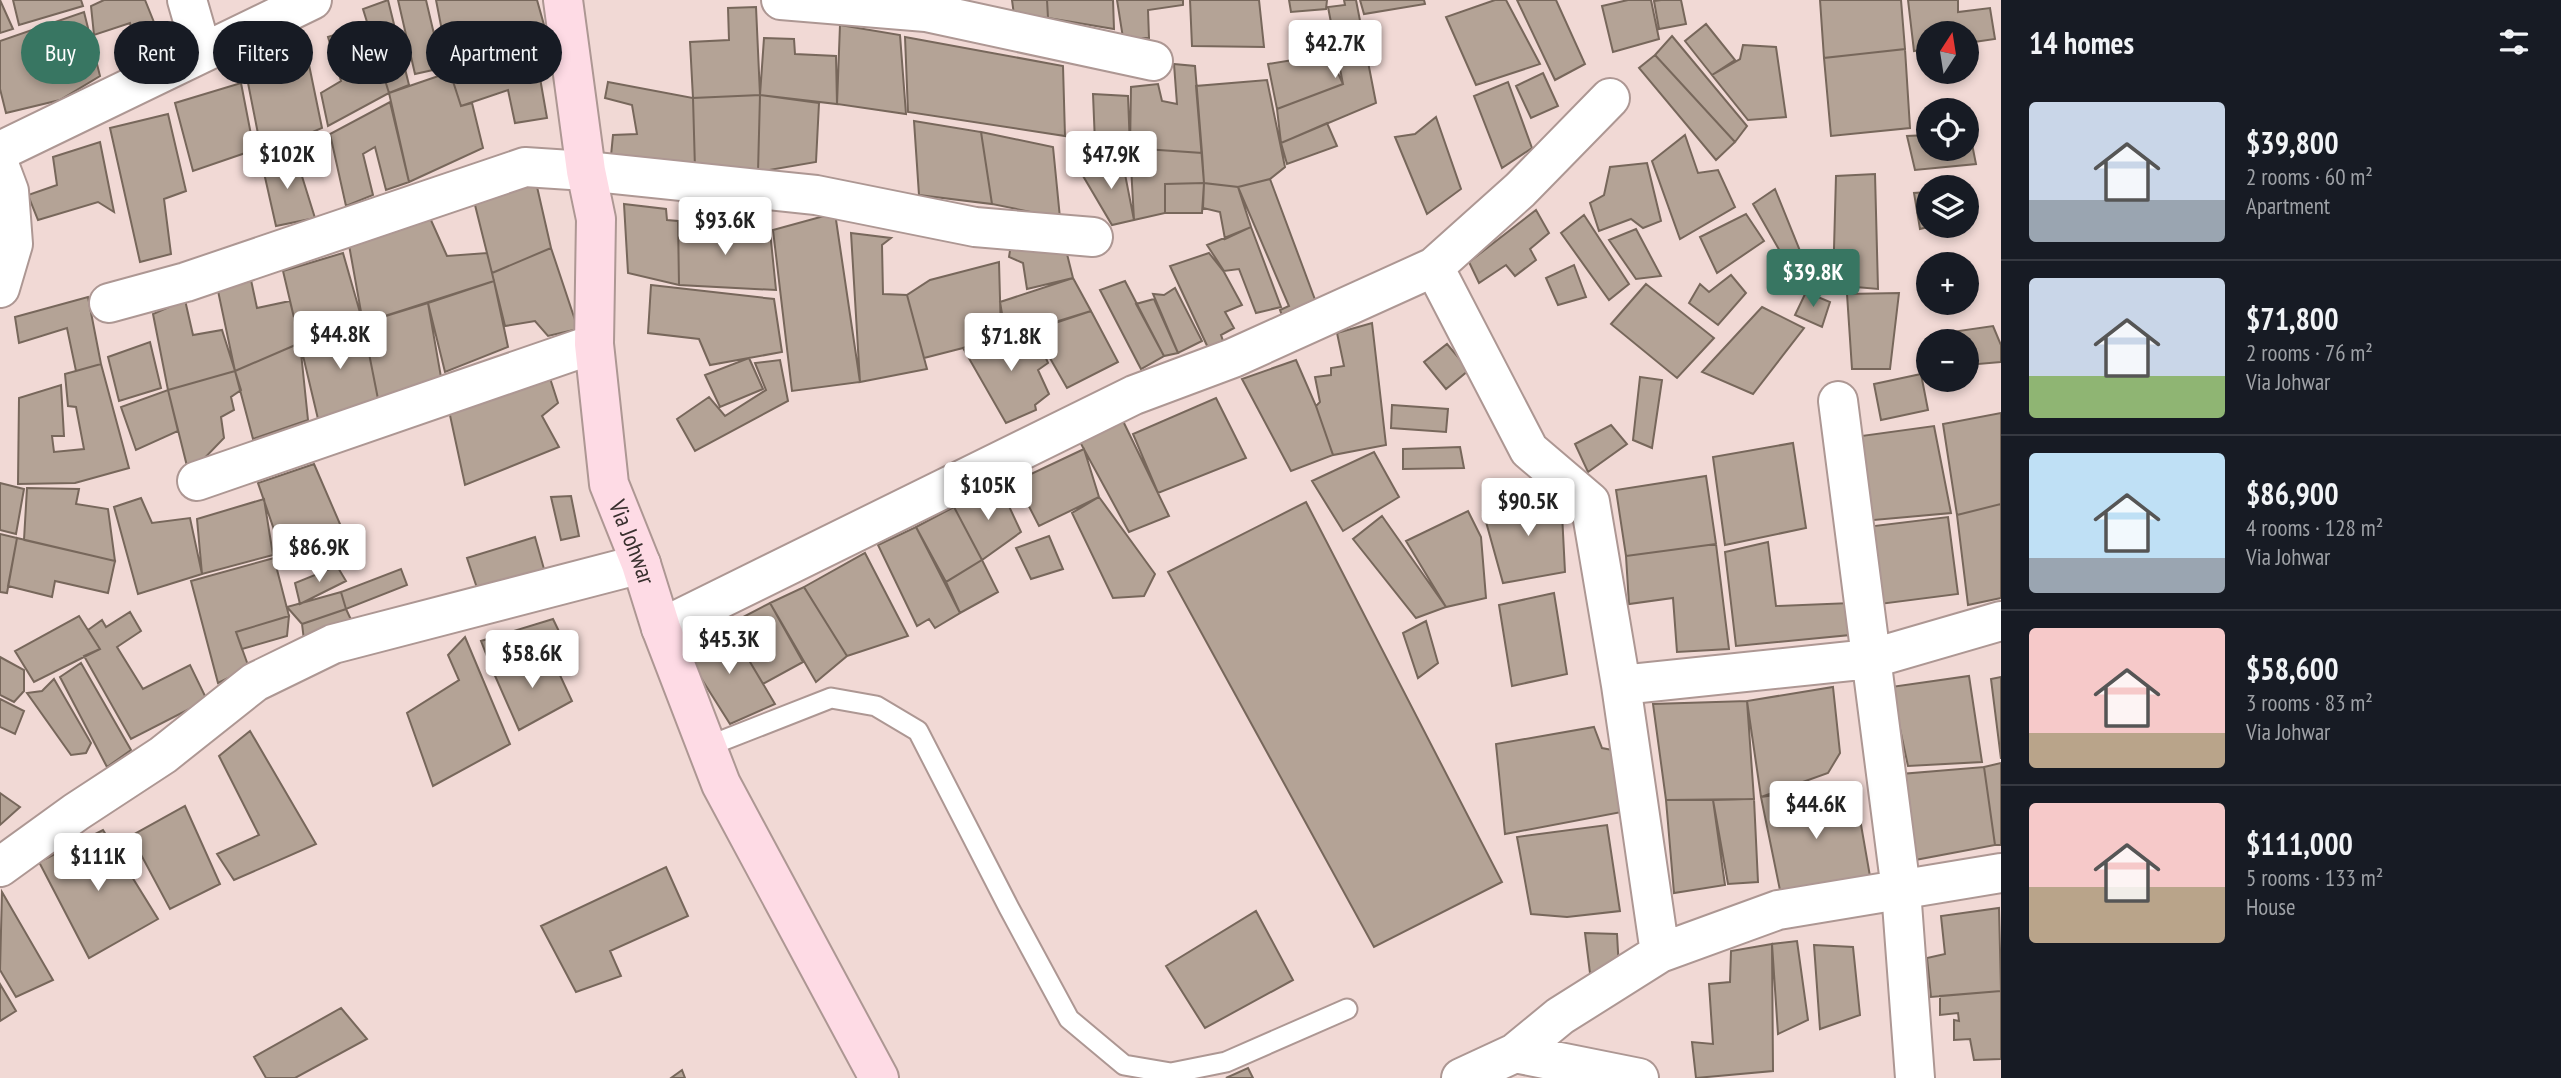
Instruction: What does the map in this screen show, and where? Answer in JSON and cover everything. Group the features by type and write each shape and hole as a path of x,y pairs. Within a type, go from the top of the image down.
{"street":[{"path":"187,0 202,52"},
{"path":"0,151 312,0"},
{"name":"Via Johwar","path":"563,0 586,171 596,219 593,344 609,484 721,784 879,1078"},
{"path":"781,0 926,12 1153,61"},
{"path":"661,628 1134,395 1233,358 1434,267 1520,190 1610,98"},
{"path":"0,167 9,191 13,244 0,288"},
{"path":"109,303 186,282 525,167 816,195 975,227 1093,237"},
{"path":"1434,267 1529,450 1590,502 1621,685 1660,953"},
{"path":"197,481 593,344"},
{"path":"1838,401 1901,890 1915,1078"},
{"path":"0,867 76,812 163,755 255,682 333,644 641,564"},
{"path":"1621,685 1870,659 2001,621"},
{"path":"1461,1078 1515,1053 1560,1016 1660,953 1778,910 2001,873"},
{"path":"1515,1053 1639,1078"}],"lane":[{"path":"706,747 831,698 876,706 918,730 1069,1019 1124,1065 1171,1073 1226,1062 1347,1009"}],"building":[{"path":"0,0 13,29 0,33"},
{"path":"13,0 81,0 83,6 32,21 21,21 19,25"},
{"path":"104,0 145,0 153,21 114,21 114,28 100,33 100,21 93,21 91,6"},
{"path":"388,0 393,21 367,21 363,9"},
{"path":"398,0 426,0 431,21 426,21 426,72 415,74 412,61 412,21 403,21"},
{"path":"436,0 537,0 543,21 440,21"},
{"path":"1012,0 1047,0 1048,18 1014,15"},
{"path":"1047,0 1113,0 1114,29 1048,18"},
{"path":"1117,0 1183,0 1183,5 1148,10 1149,38 1123,38"},
{"path":"1190,0 1259,0 1264,47 1192,46"},
{"path":"1289,0 1327,0 1326,9 1291,12"},
{"path":"1344,0 1356,0 1376,103 1281,143 1277,109 1343,84 1328,7 1345,5"},
{"path":"1360,0 1424,0 1425,4 1364,14"},
{"path":"1495,0 1506,0 1540,64 1476,85 1446,17"},
{"path":"1517,0 1556,0 1585,64 1555,80"},
{"path":"1628,0 1651,0 1659,39 1613,52 1602,6"},
{"path":"1681,0 1686,24 1659,29 1654,1"},
{"path":"1820,0 1901,0 1905,49 1824,58"},
{"path":"1908,0 1958,0 1958,12 1990,8 1995,39 1979,41 1979,21 1916,21 1914,51"},
{"path":"756,7 760,95 693,98 690,42 729,40 728,8"},
{"path":"84,12 86,21 58,21"},
{"path":"1706,24 1735,60 1712,75 1685,41"},
{"path":"840,25 900,35 906,114 837,104"},
{"path":"21,34 21,84 87,84 60,100 6,113 0,89 0,41"},
{"path":"1672,36 1747,126 1735,142 1655,55"},
{"path":"905,37 1063,66 1065,136 908,112"},
{"path":"764,38 794,39 795,54 836,56 837,104 760,95"},
{"path":"1743,45 1776,47 1786,117 1748,120 1712,75 1740,59"},
{"path":"1905,49 1910,128 1831,136 1824,58"},
{"path":"1329,54 1343,84 1277,109 1268,64"},
{"path":"1655,55 1735,142 1716,160 1639,68"},
{"path":"1174,64 1195,66 1202,153 1130,148 1131,87 1158,84 1162,101 1177,104"},
{"path":"1543,73 1558,106 1531,118 1516,86"},
{"path":"426,80 426,84 454,84 461,106 472,103 483,148 409,182 389,93"},
{"path":"1267,80 1285,167 1270,179 1238,187 1204,183 1196,86"},
{"path":"608,82 693,98 695,169 610,166 613,135 637,134 632,105 605,98"},
{"path":"1508,82 1532,148 1502,168 1474,96"},
{"path":"241,84 254,150 193,171 175,103"},
{"path":"248,84 313,84 322,128 262,154"},
{"path":"336,84 386,84 389,93 328,126 321,93"},
{"path":"386,84 409,84 409,85 389,93"},
{"path":"454,84 541,84 547,118 515,123 508,90 461,106"},
{"path":"1093,94 1128,96 1130,148 1095,143"},
{"path":"760,95 758,172 695,169 693,98"},
{"path":"760,95 819,103 816,162 758,172"},
{"path":"390,102 409,182 386,190 375,147 363,154 373,195 346,206 330,134"},
{"path":"168,114 186,191 164,199 171,254 140,262 110,128"},
{"path":"1436,117 1461,189 1427,214 1395,137 1415,134"},
{"path":"914,121 981,132 992,204 919,195"},
{"path":"1327,123 1337,146 1287,164 1281,143"},
{"path":"981,132 1053,147 1060,218 992,204"},
{"path":"1685,135 1698,173 1718,170 1735,207 1680,239 1652,161"},
{"path":"1907,136 1916,136 1916,161 1975,161 1976,164 1915,170"},
{"path":"100,142 114,212 98,202 38,220 28,195 57,185 53,157"},
{"path":"1130,148 1202,153 1204,183 1165,184 1165,213 1134,220"},
{"path":"295,154 315,218 276,226 262,164"},
{"path":"1116,154 1124,169 1134,220 1112,225 1076,164 1105,172"},
{"path":"1647,163 1661,221 1643,228 1631,219 1599,231 1590,203 1604,195 1610,167"},
{"path":"1875,174 1878,289 1833,285 1836,176"},
{"path":"535,178 551,248 492,273 474,201"},
{"path":"1270,179 1317,305 1285,323 1280,310 1289,306 1238,187"},
{"path":"1204,183 1202,213 1165,213 1165,184"},
{"path":"1204,183 1238,187 1251,227 1225,239 1220,212 1203,208"},
{"path":"1775,189 1800,251 1789,267 1753,204"},
{"path":"624,204 666,209 667,220 678,221 679,285 628,273"},
{"path":"1536,210 1549,233 1530,249 1536,260 1515,276 1506,265 1479,283 1469,262"},
{"path":"835,213 860,382 792,391 773,230"},
{"path":"1746,214 1764,241 1717,273 1700,237"},
{"path":"1584,215 1629,284 1609,300 1561,233"},
{"path":"430,218 447,256 487,253 494,281 363,323 349,245"},
{"path":"678,221 770,231 776,290 679,285"},
{"path":"1251,227 1281,307 1256,313 1239,269 1224,271 1207,245"},
{"path":"1636,229 1661,276 1636,279 1609,240"},
{"path":"851,233 891,238 882,245 883,294 907,295 927,369 860,382"},
{"path":"1011,244 1065,246 1073,278 1027,289 1023,263 1009,257"},
{"path":"551,248 578,329 548,336 535,321 505,326 492,273"},
{"path":"343,253 363,323 300,343 283,271"},
{"path":"1209,253 1224,272 1242,305 1225,312 1234,328 1221,335 1226,349 1210,352 1170,266"},
{"path":"999,262 1001,334 924,358 907,295 930,280"},
{"path":"1574,265 1586,297 1558,305 1546,278"},
{"path":"1731,275 1746,293 1718,325 1689,303 1700,284 1709,292"},
{"path":"1073,278 1091,311 1006,337 1000,302"},
{"path":"251,280 257,308 290,301 300,343 235,371 218,291"},
{"path":"494,281 508,347 445,372 428,303"},
{"path":"1125,281 1164,356 1141,369 1100,290"},
{"path":"1646,284 1714,338 1677,378 1611,324"},
{"path":"651,285 774,299 782,352 710,365 699,339 648,333"},
{"path":"1175,288 1202,341 1178,353 1153,294 1164,295"},
{"path":"1806,292 1830,302 1822,327 1795,315"},
{"path":"1899,293 1890,369 1852,369 1847,294"},
{"path":"88,297 101,364 76,371 67,328 19,343 15,317"},
{"path":"1154,299 1178,353 1164,356 1136,304"},
{"path":"185,300 193,335 222,330 235,371 168,390 153,314"},
{"path":"428,303 441,377 378,399 363,323"},
{"path":"1762,307 1804,328 1753,394 1702,372"},
{"path":"1091,311 1118,362 1067,388 1034,330"},
{"path":"363,323 378,399 318,419 300,343"},
{"path":"1372,323 1386,445 1333,455 1316,406 1320,402 1315,377 1331,375 1331,368 1344,366 1337,333"},
{"path":"1993,326 2001,345 2001,362 1979,364 1979,329 1972,329"},
{"path":"1034,330 1048,363 1038,370 1049,394 1035,405 1036,410 1006,423 963,348"},
{"path":"150,342 161,388 119,401 108,357"},
{"path":"300,343 308,420 253,439 235,371"},
{"path":"1447,344 1469,370 1446,389 1424,362"},
{"path":"749,358 763,389 720,407 705,375"},
{"path":"780,360 788,401 695,451 677,419 709,397 725,416 766,390 755,363"},
{"path":"1296,360 1333,455 1291,471 1242,379"},
{"path":"101,364 129,468 75,483 18,484 19,398 61,385 64,436 52,436 54,452 84,449 76,407 68,406 65,374"},
{"path":"235,371 241,390 231,397 234,410 221,417 224,438 196,467 187,466 168,390"},
{"path":"548,372 558,403 542,416 559,447 465,485 448,406"},
{"path":"1916,375 1916,392 1924,392 1928,410 1881,420 1874,384"},
{"path":"1640,377 1662,380 1652,448 1633,440"},
{"path":"168,390 178,431 136,450 121,407"},
{"path":"1216,398 1246,458 1158,493 1133,434"},
{"path":"1392,405 1448,409 1446,432 1391,428"},
{"path":"2001,413 2001,504 1957,515 1943,424"},
{"path":"1123,421 1169,516 1129,532 1080,442"},
{"path":"1611,425 1627,444 1588,472 1575,444"},
{"path":"1934,426 1951,513 1863,521 1854,437"},
{"path":"1793,443 1806,528 1725,545 1713,457"},
{"path":"1460,447 1464,468 1403,469 1403,449"},
{"path":"1084,449 1099,497 1039,526 1016,481"},
{"path":"1374,452 1399,497 1343,531 1312,481"},
{"path":"314,464 343,531 283,556 258,483"},
{"path":"1706,476 1716,544 1626,556 1616,490"},
{"path":"0,483 24,489 16,534 0,530"},
{"path":"1000,487 1021,532 982,560 954,507"},
{"path":"27,488 79,489 76,504 108,509 115,561 24,540"},
{"path":"1561,494 1565,572 1503,583 1483,511"},
{"path":"571,496 579,536 561,540 551,497"},
{"path":"1099,497 1155,574 1144,596 1113,598 1072,513"},
{"path":"141,498 152,523 190,518 202,574 138,594 114,507"},
{"path":"264,499 273,555 202,574 197,519"},
{"path":"1306,502 1502,882 1374,947 1168,572"},
{"path":"2001,504 2001,598 1968,605 1957,515"},
{"path":"954,507 982,560 946,582 916,527"},
{"path":"1468,511 1481,537 1486,598 1446,607 1406,541"},
{"path":"1382,516 1446,607 1416,618 1353,539"},
{"path":"1948,517 1958,594 1880,604 1866,527"},
{"path":"916,527 960,613 935,628 929,619 917,626 878,545"},
{"path":"0,534 17,538 7,593 0,592"},
{"path":"1049,536 1063,569 1031,579 1016,548"},
{"path":"535,537 544,569 478,591 467,558"},
{"path":"17,538 115,561 108,593 55,581 52,597 8,586"},
{"path":"1768,542 1776,606 1851,603 1850,635 1736,646 1725,552"},
{"path":"1716,544 1729,649 1677,652 1673,598 1629,604 1626,556"},
{"path":"865,553 908,636 847,656 804,587"},
{"path":"274,558 289,616 236,632 249,668 218,683 191,581"},
{"path":"982,560 998,592 960,613 946,582"},
{"path":"337,566 346,581 300,604 295,583"},
{"path":"401,569 407,585 346,609 341,592"},
{"path":"804,587 847,656 816,682 770,603"},
{"path":"341,592 346,609 302,624 287,607"},
{"path":"1554,593 1567,674 1512,686 1499,605"},
{"path":"770,603 803,662 763,684 728,625"},
{"path":"346,609 353,624 304,640 302,624"},
{"path":"130,612 141,631 117,647 143,689 190,665 207,700 131,739 84,656 100,649 88,630 102,620 106,627"},
{"path":"79,616 100,649 34,682 15,651"},
{"path":"289,616 287,636 242,649 236,632"},
{"path":"553,619 566,646 492,669 481,641"},
{"path":"1426,621 1438,663 1418,678 1403,633"},
{"path":"728,625 775,704 730,724 684,651"},
{"path":"465,637 510,744 433,786 407,713 459,680 448,655"},
{"path":"0,657 24,670 24,691 14,702 0,695"},
{"path":"552,658 572,701 519,730 492,669"},
{"path":"81,663 131,750 107,767 60,677"},
{"path":"1969,676 1982,762 1908,766 1891,687"},
{"path":"2001,677 2001,759 1991,679"},
{"path":"54,679 91,743 86,753 71,755 27,693 42,691"},
{"path":"1833,687 1840,753 1828,773 1761,797 1747,701"},
{"path":"0,699 24,711 15,734 0,727"},
{"path":"1747,701 1754,799 1666,800 1653,704"},
{"path":"1594,727 1602,748 1623,752 1627,811 1505,834 1496,744"},
{"path":"250,731 316,844 234,880 217,854 259,835 219,756"},
{"path":"2001,763 2001,845 1995,845 1984,767"},
{"path":"1984,767 1995,845 1915,860 1901,774"},
{"path":"1843,785 1856,796 1871,882 1782,900 1761,797"},
{"path":"0,793 20,807 0,825"},
{"path":"1754,799 1758,882 1728,884 1713,800"},
{"path":"1666,800 1713,800 1725,885 1674,893"},
{"path":"185,806 220,884 170,909 131,836"},
{"path":"1607,825 1620,911 1567,917 1531,914 1517,837"},
{"path":"103,830 158,919 89,958 39,862"},
{"path":"666,867 688,916 610,951 621,976 576,992 541,926"},
{"path":"2,892 53,980 16,997 0,970"},
{"path":"1999,908 2001,991 1931,997 1927,958 1945,954 1941,916"},
{"path":"1256,911 1293,980 1205,1028 1166,966"},
{"path":"1585,933 1617,934 1619,969 1590,973"},
{"path":"1797,941 1808,1020 1778,1034 1772,944"},
{"path":"1772,944 1773,1071 1696,1078 1692,1042 1713,1044 1709,984 1730,982 1731,951"},
{"path":"1814,945 1853,947 1860,1015 1820,1029"},
{"path":"0,984 16,1011 0,1021"},
{"path":"2001,991 2001,1059 1974,1060 1970,1039 1954,1040 1954,1020 1959,1021 1958,1013 1940,1015 1940,996"},
{"path":"341,1008 367,1039 295,1078 266,1078 254,1057"},
{"path":"1248,1068 1253,1078 1226,1078"},
{"path":"682,1070 685,1078 671,1078"}]}
